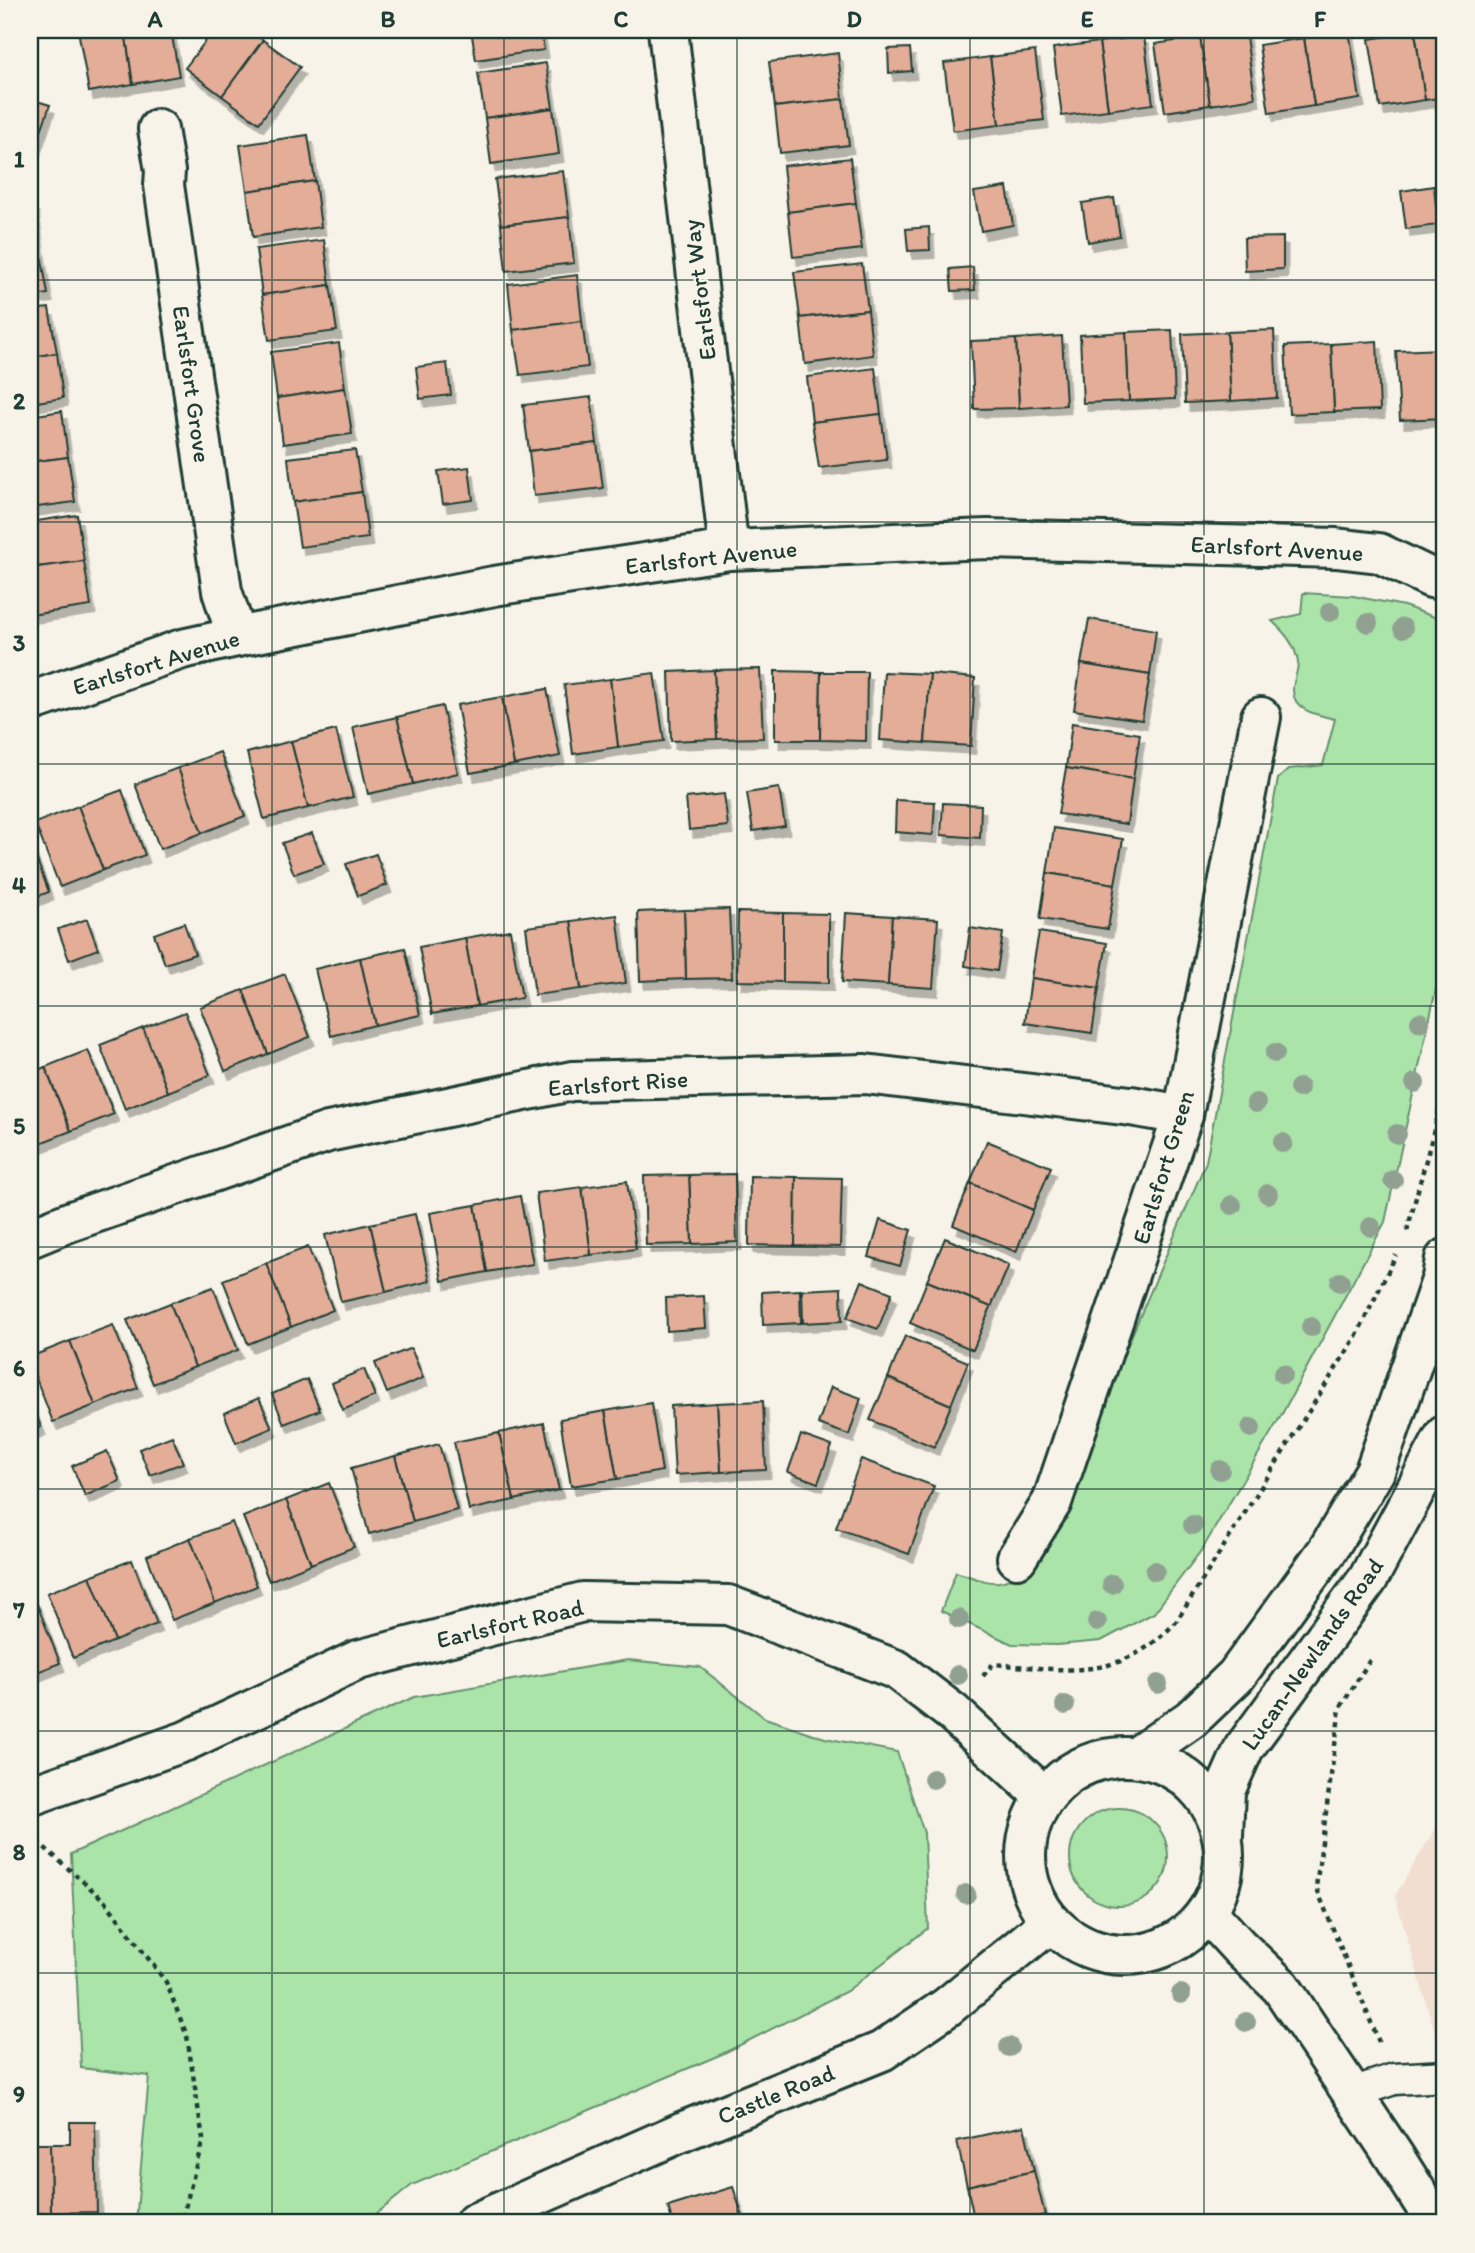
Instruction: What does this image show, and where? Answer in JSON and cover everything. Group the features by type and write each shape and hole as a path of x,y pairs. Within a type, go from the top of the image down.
{"street":[{"name":"Earlsfort Way","path":"668,30 729,550"},
{"name":"Earlsfort Grove","path":"158,129 222,591 236,637"},
{"name":"Earlsfort Avenue","path":"30,702 182,649 236,637 494,586 729,550 987,538 1336,548 1379,553 1445,582"},
{"name":"Earlsfort Green","path":"1017,1558 1052,1502 1183,1115 1261,717"},
{"name":"Earlsfort Rise","path":"30,1238 328,1132 572,1081 864,1074 1130,1106 1183,1115"},
{"name":"Lucan-Newlands Road","path":"1136,1757 1191,1718 1236,1676 1327,1552 1374,1471 1442,1278 1445,1259"},
{"name":"Lucan-Newlands Road","path":"1223,1842 1214,1813 1197,1788 1169,1768 1136,1757 1102,1759 1070,1773 1045,1797 1030,1826 1025,1857 1031,1890 1044,1915 1063,1934 1084,1948 1101,1953 1139,1955 1159,1950 1187,1934 1207,1912 1218,1893 1223,1871 1225,1791 1244,1748 1368,1579 1445,1436"},
{"name":"Earlsfort Road","path":"30,1796 186,1741 358,1660 583,1602 728,1605 897,1670 953,1712 1045,1797"},
{"path":"1207,1912 1281,1987 1436,2223"},
{"name":"Castle Road","path":"475,2223 684,2131 882,2050 947,2007 1051,1922"}],"lane":[{"path":"1352,2093 1394,2079 1445,2076"}],"path":[{"path":"1406,1232 1438,1115 1445,1070"},
{"path":"953,1712 993,1664 1082,1669 1116,1664 1158,1641 1176,1622 1357,1335 1397,1253"},
{"path":"1376,1651 1340,1708 1316,1887 1394,2079"},
{"path":"36,1840 105,1901 166,1982 187,2036 202,2139 181,2223"}],"shaded area":[{"path":"1445,1812 1445,2067 1395,1896"}],"green space":[{"path":"1303,593 1353,596 1404,606 1445,621 1445,948 1385,1222 1282,1414 1203,1548 1154,1613 1101,1641 1057,1645 1012,1644 941,1611 956,1572 996,1582 1011,1578 1033,1566 1206,1162 1278,779 1289,769 1323,765 1335,719 1315,714 1297,703 1293,690 1298,666 1297,656 1289,639 1272,621 1301,614"},
{"path":"628,1660 700,1667 765,1718 825,1738 897,1752 924,1833 928,1928 847,1991 722,2054 412,2185 365,2223 136,2223 149,2076 81,2068 71,1854 414,1697"},
{"path":"1119,1808 1138,1812 1154,1822 1164,1838 1168,1857 1164,1876 1154,1892 1138,1902 1119,1906 1100,1902 1084,1892 1074,1876 1070,1857 1074,1838 1084,1822 1100,1812"}],"building":[{"path":"78,30 125,30 133,84 89,92"},
{"path":"125,30 171,30 179,76 133,84"},
{"path":"214,30 249,30 263,40 222,96 185,68"},
{"path":"471,30 541,30 544,50 476,60"},
{"path":"1245,30 1255,98 1210,105 1200,37"},
{"path":"1445,30 1445,97 1425,100 1415,32"},
{"path":"1349,31 1360,99 1314,106 1304,38"},
{"path":"1415,32 1425,100 1380,107 1369,39"},
{"path":"1144,36 1153,104 1108,110 1099,42"},
{"path":"1200,37 1210,105 1165,112 1155,44"},
{"path":"1304,38 1314,106 1269,113 1259,45"},
{"path":"263,40 300,67 259,123 222,96"},
{"path":"1099,42 1108,110 1062,116 1053,48"},
{"path":"910,48 912,71 889,73 888,49"},
{"path":"1035,51 1044,120 999,125 990,57"},
{"path":"838,53 843,99 775,107 769,62"},
{"path":"990,57 999,125 953,131 944,63"},
{"path":"546,63 553,108 485,118 478,73"},
{"path":"30,99 50,105 35,148 30,146"},
{"path":"843,99 849,145 780,153 775,107"},
{"path":"553,108 559,154 491,164 485,118"},
{"path":"308,135 315,181 247,191 240,145"},
{"path":"850,158 856,203 788,212 783,166"},
{"path":"563,171 569,217 501,225 495,179"},
{"path":"315,181 321,227 253,237 247,191"},
{"path":"1434,186 1438,225 1406,229 1401,191"},
{"path":"1007,187 1013,225 981,231 974,192"},
{"path":"1114,198 1120,236 1088,242 1082,203"},
{"path":"856,203 862,249 793,257 788,212"},
{"path":"30,204 34,204 40,249 30,251"},
{"path":"569,217 574,263 506,271 501,225"},
{"path":"929,227 930,250 908,251 906,229"},
{"path":"1283,237 1283,269 1245,271 1244,238"},
{"path":"324,240 330,285 262,295 256,249"},
{"path":"40,249 48,294 30,297 30,251"},
{"path":"862,264 868,310 800,318 794,272"},
{"path":"973,267 975,290 952,291 950,269"},
{"path":"577,275 582,321 513,330 508,284"},
{"path":"330,285 337,331 269,340 262,295"},
{"path":"49,308 57,353 30,357 30,310"},
{"path":"868,310 873,355 805,364 800,318"},
{"path":"582,321 588,367 520,375 513,330"},
{"path":"1172,330 1175,399 1129,401 1126,332"},
{"path":"1274,330 1277,398 1231,401 1227,332"},
{"path":"1126,332 1129,401 1083,403 1080,335"},
{"path":"1227,332 1231,401 1185,403 1182,334"},
{"path":"1062,336 1066,405 1019,408 1016,339"},
{"path":"1016,339 1019,408 974,409 971,341"},
{"path":"1377,341 1380,410 1334,412 1331,344"},
{"path":"339,343 345,388 277,398 271,352"},
{"path":"1331,344 1334,412 1289,414 1285,346"},
{"path":"1442,349 1445,349 1445,418"},
{"path":"1442,349 1445,418 1400,420 1396,351"},
{"path":"57,353 63,398 30,403 30,357"},
{"path":"447,363 451,395 420,399 416,367"},
{"path":"875,368 881,414 812,422 807,377"},
{"path":"345,388 352,434 283,444 277,398"},
{"path":"591,397 597,443 529,451 523,405"},
{"path":"62,411 68,457 30,462 30,416"},
{"path":"881,414 887,460 819,468 812,422"},
{"path":"597,443 603,488 534,496 529,451"},
{"path":"355,450 362,492 293,502 288,458"},
{"path":"68,457 75,502 30,508 30,462"},
{"path":"469,467 473,500 443,504 438,471"},
{"path":"362,492 368,538 300,547 293,502"},
{"path":"77,515 84,561 30,568 30,522"},
{"path":"84,561 91,606 30,615 30,568"},
{"path":"1089,619 1156,630 1150,675 1081,664"},
{"path":"1081,664 1150,675 1142,720 1074,710"},
{"path":"760,669 763,738 717,739 714,670"},
{"path":"714,670 717,739 671,741 669,672"},
{"path":"775,671 821,672 820,740 775,740"},
{"path":"821,672 867,672 866,741 820,740"},
{"path":"884,672 930,674 925,743 880,740"},
{"path":"654,673 664,741 618,747 610,679"},
{"path":"930,674 975,678 971,746 925,743"},
{"path":"610,679 618,747 573,754 564,685"},
{"path":"547,689 560,756 514,765 502,697"},
{"path":"502,697 514,765 470,773 457,705"},
{"path":"442,706 458,773 413,784 397,717"},
{"path":"397,717 413,784 368,794 353,727"},
{"path":"1072,723 1140,734 1133,779 1066,768"},
{"path":"336,730 353,797 308,808 291,741"},
{"path":"291,741 308,808 264,819 247,753"},
{"path":"220,752 245,816 202,833 178,768"},
{"path":"178,768 202,833 160,849 135,784"},
{"path":"1066,768 1133,779 1127,824 1058,814"},
{"path":"779,788 785,826 753,831 747,793"},
{"path":"122,790 145,855 103,870 78,806"},
{"path":"724,794 728,826 689,830 686,798"},
{"path":"896,800 935,802 933,835 895,832"},
{"path":"943,803 981,805 980,838 941,835"},
{"path":"78,806 103,870 60,887 35,823"},
{"path":"1054,828 1123,839 1115,884 1047,873"},
{"path":"312,833 324,864 294,874 282,843"},
{"path":"30,842 49,892 30,899"},
{"path":"376,854 387,885 358,896 346,864"},
{"path":"1047,873 1115,884 1108,929 1040,919"},
{"path":"729,909 732,978 686,979 684,910"},
{"path":"684,910 686,979 640,981 638,912"},
{"path":"738,912 783,913 783,982 737,981"},
{"path":"783,913 829,914 829,983 783,982"},
{"path":"846,913 892,916 888,985 842,982"},
{"path":"617,915 626,983 581,989 571,921"},
{"path":"892,916 938,919 933,988 888,985"},
{"path":"87,919 98,949 69,960 58,929"},
{"path":"571,921 581,989 535,995 526,927"},
{"path":"184,923 195,954 165,964 154,934"},
{"path":"970,928 1003,933 997,971 965,966"},
{"path":"510,930 522,998 477,1006 465,938"},
{"path":"1039,932 1107,943 1099,988 1031,978"},
{"path":"465,938 477,1006 432,1014 419,947"},
{"path":"405,948 420,1015 375,1025 360,958"},
{"path":"360,958 375,1025 331,1036 315,969"},
{"path":"285,974 310,1037 268,1054 243,990"},
{"path":"1031,978 1099,988 1092,1033 1025,1023"},
{"path":"243,990 268,1054 225,1071 200,1007"},
{"path":"185,1012 210,1075 168,1092 143,1028"},
{"path":"143,1028 168,1092 125,1109 100,1045"},
{"path":"88,1050 114,1114 71,1131 45,1067"},
{"path":"45,1067 71,1131 30,1147 30,1073"},
{"path":"987,1141 1051,1167 1033,1210 970,1183"},
{"path":"735,1174 737,1242 692,1244 689,1175"},
{"path":"689,1175 692,1244 646,1245 644,1176"},
{"path":"750,1176 796,1177 795,1246 749,1245"},
{"path":"796,1177 842,1178 840,1247 795,1246"},
{"path":"627,1181 636,1249 591,1255 582,1187"},
{"path":"970,1183 1033,1210 1016,1252 953,1225"},
{"path":"582,1187 591,1255 545,1261 536,1193"},
{"path":"520,1196 533,1264 487,1272 475,1205"},
{"path":"475,1205 487,1272 442,1281 430,1213"},
{"path":"415,1214 430,1281 386,1292 370,1224"},
{"path":"880,1220 911,1230 900,1266 869,1257"},
{"path":"370,1224 386,1292 341,1302 325,1235"},
{"path":"945,1238 1009,1265 991,1307 927,1281"},
{"path":"308,1247 333,1310 291,1327 266,1263"},
{"path":"266,1263 291,1327 248,1344 223,1280"},
{"path":"862,1281 892,1293 878,1329 847,1318"},
{"path":"927,1281 991,1307 973,1350 910,1323"},
{"path":"213,1287 238,1350 195,1367 170,1303"},
{"path":"841,1288 842,1321 803,1323 802,1290"},
{"path":"800,1290 801,1323 763,1325 762,1292"},
{"path":"704,1296 706,1328 667,1331 666,1298"},
{"path":"170,1303 195,1367 153,1384 127,1320"},
{"path":"113,1325 138,1388 95,1405 70,1341"},
{"path":"905,1336 968,1362 951,1405 888,1378"},
{"path":"70,1341 95,1405 53,1422 30,1357"},
{"path":"411,1348 423,1378 387,1393 375,1363"},
{"path":"364,1369 375,1396 343,1410 332,1383"},
{"path":"888,1378 951,1405 934,1447 870,1420"},
{"path":"307,1379 320,1410 284,1424 272,1394"},
{"path":"831,1387 861,1398 849,1435 818,1424"},
{"path":"259,1398 272,1428 236,1443 224,1413"},
{"path":"30,1400 41,1427 30,1432"},
{"path":"763,1401 766,1470 721,1472 717,1403"},
{"path":"651,1403 662,1471 617,1479 605,1411"},
{"path":"717,1403 721,1472 675,1475 671,1406"},
{"path":"605,1411 617,1479 571,1486 560,1419"},
{"path":"544,1423 559,1490 514,1500 499,1433"},
{"path":"499,1433 514,1500 469,1510 454,1442"},
{"path":"801,1435 832,1446 818,1483 788,1472"},
{"path":"172,1436 183,1463 150,1475 139,1449"},
{"path":"439,1444 457,1510 413,1522 395,1456"},
{"path":"107,1451 120,1481 85,1496 72,1466"},
{"path":"395,1456 413,1522 369,1534 351,1468"},
{"path":"861,1459 934,1486 909,1554 836,1528"},
{"path":"329,1483 354,1547 311,1564 286,1500"},
{"path":"286,1500 311,1564 269,1581 243,1517"},
{"path":"232,1522 257,1586 215,1603 190,1538"},
{"path":"190,1538 215,1603 172,1620 147,1556"},
{"path":"132,1560 157,1624 115,1641 90,1576"},
{"path":"90,1576 115,1641 73,1658 47,1593"},
{"path":"35,1599 60,1663 30,1675 30,1601"},
{"path":"70,2122 95,2122 97,2212 51,2213 50,2144 70,2144"},
{"path":"30,2123 31,2144 50,2144 51,2213 30,2213"},
{"path":"1024,2126 1034,2171 967,2186 957,2141"},
{"path":"1034,2171 1045,2215 1009,2223 975,2223 967,2186"},
{"path":"733,2187 745,2223 673,2223 668,2207"}]}
